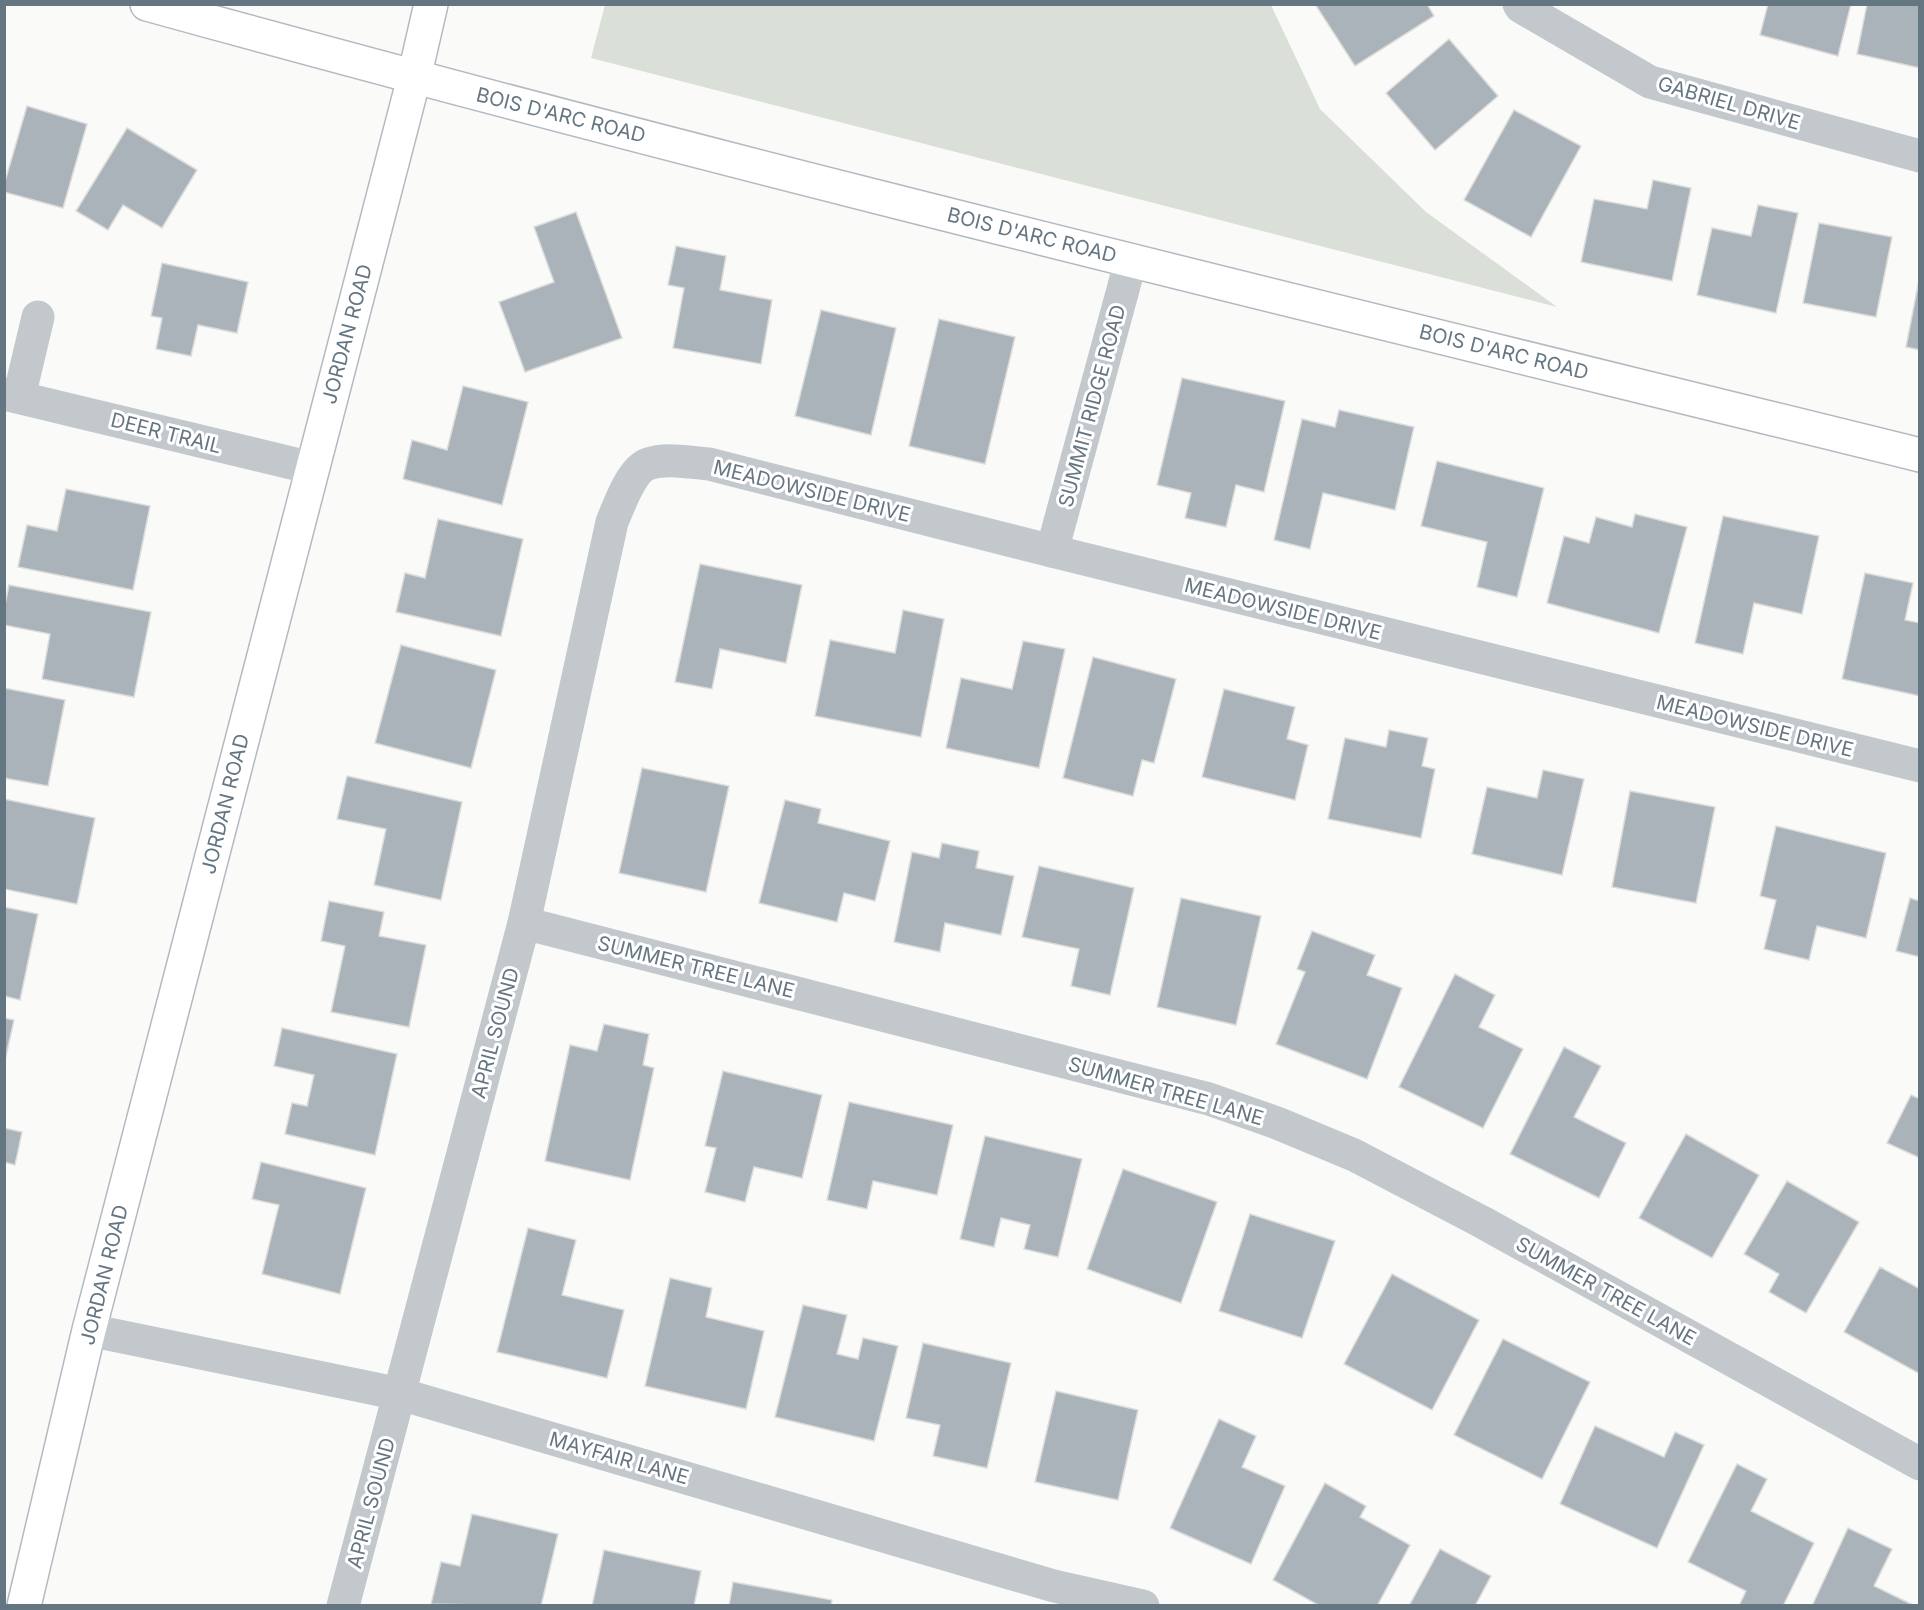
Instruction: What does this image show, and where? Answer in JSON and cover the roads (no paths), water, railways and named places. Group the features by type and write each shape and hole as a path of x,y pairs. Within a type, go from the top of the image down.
{"street":[{"name":"BOIS D'ARC ROAD","path":"147,4 414,78 1131,260 1920,455"},
{"name":"JORDAN ROAD","path":"24,1605 89,1330 414,78 431,4"},
{"name":"GABRIEL DRIVE","path":"1519,4 1650,82 1920,156"},
{"name":"SUMMIT RIDGE ROAD","path":"1052,551 1131,260"},
{"name":"DEER TRAIL","path":"38,317 12,395 312,468"},
{"name":"MEADOWSIDE DRIVE","path":"646,464 667,461 709,464 1920,766"},
{"name":"APRIL SOUND","path":"343,1605 524,923 612,522 627,486 646,464"},
{"name":"SUMMER TREE LANE","path":"524,923 1209,1099 1277,1123 1354,1155 1482,1222 1920,1464"},
{"name":"MAYFAIR LANE","path":"89,1330 400,1394 1054,1586 1143,1605"}]}
